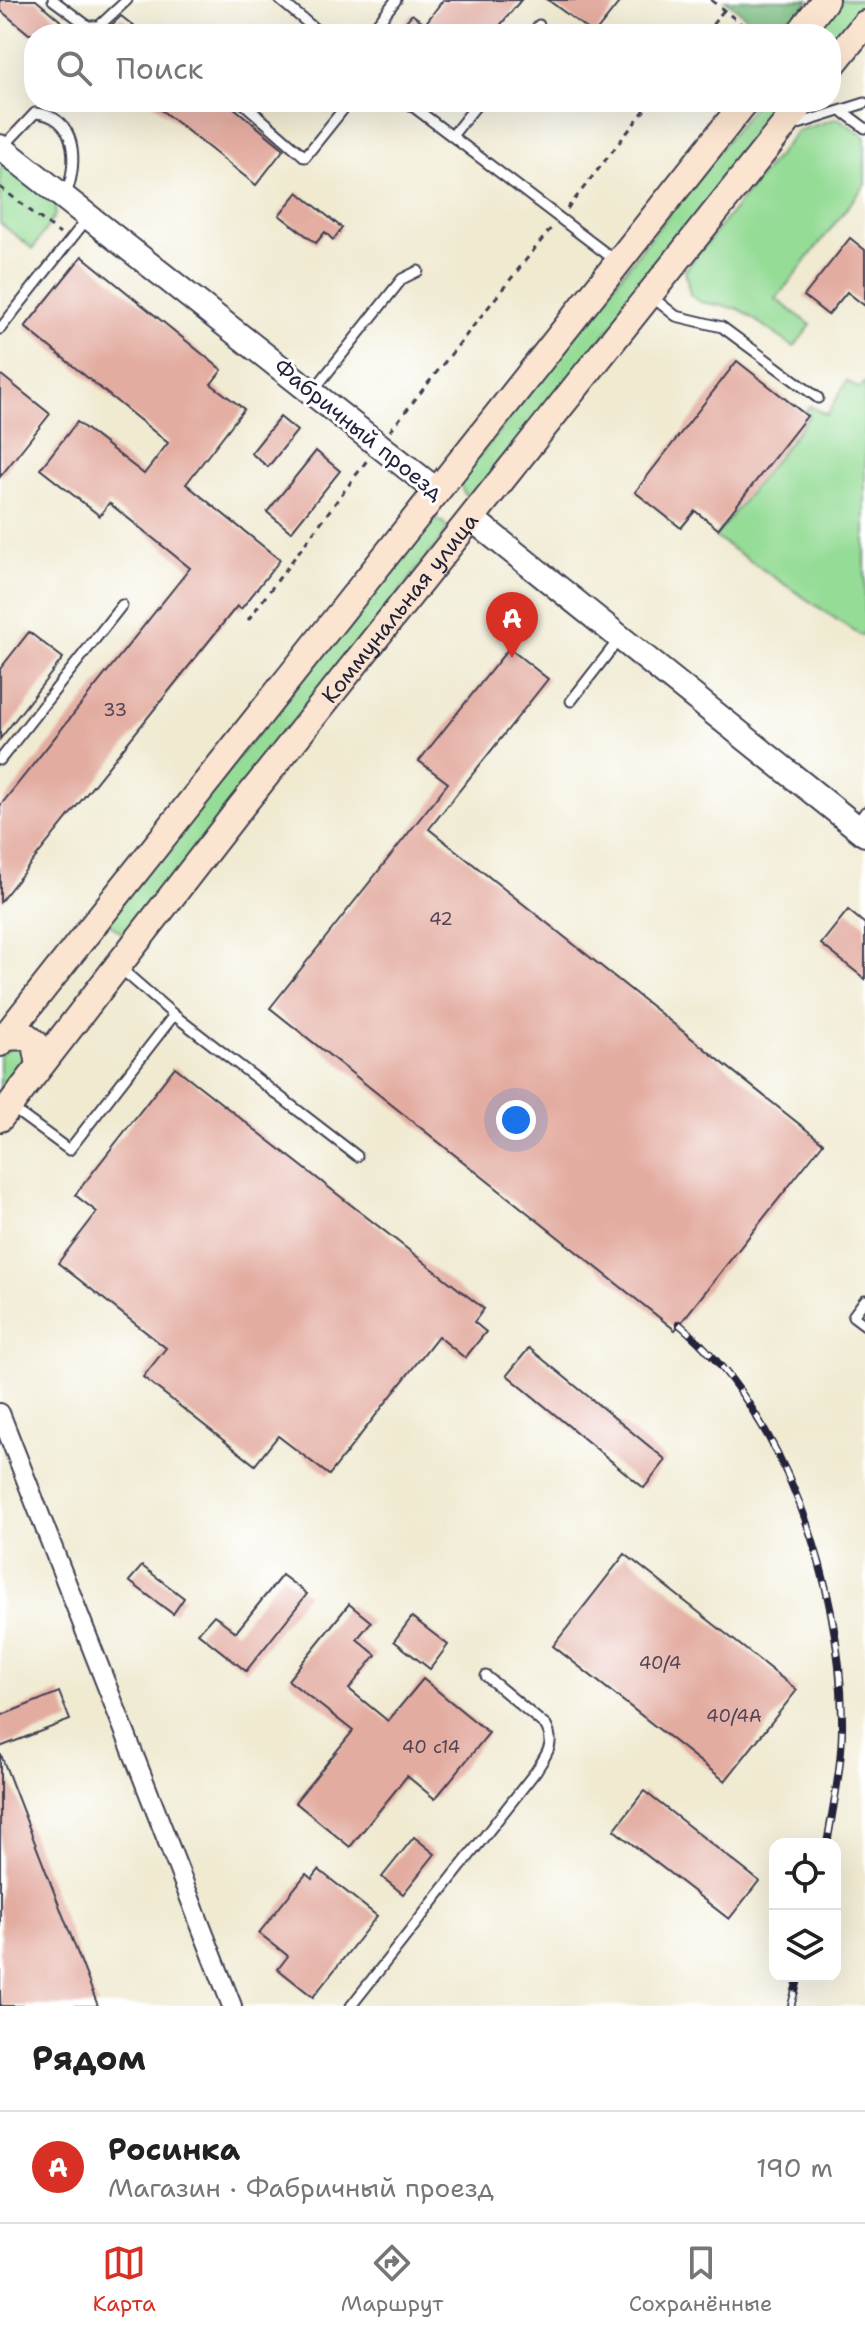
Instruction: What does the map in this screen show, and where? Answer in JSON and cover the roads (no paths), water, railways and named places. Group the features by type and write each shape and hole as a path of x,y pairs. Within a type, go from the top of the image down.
{"main road":[{"path":"807,24 825,0"},
{"path":"841,54 865,24"},
{"name":"Коммунальная улица","path":"2,1040 737,112"},
{"name":"Коммунальная улица","path":"5,1112 117,965 795,112"},
{"name":"Фабричный проезд","path":"437,491 471,518"},
{"path":"39,992 38,1008 47,1022 61,1025 72,1022"},
{"path":"2,1040 17,1034 36,1044 40,1065"}],"street":[{"name":"Фабричный проезд","path":"1,149 437,491"},
{"name":"Фабричный проезд","path":"471,518 862,824"},
{"path":"0,1413 232,2006"}],"lane":[{"path":"53,0 85,24"},
{"path":"101,24 127,0"},
{"path":"280,0 309,24"},
{"path":"377,24 396,0"},
{"path":"842,111 865,103"},
{"path":"842,111 865,128"},
{"path":"253,112 305,157 341,112"},
{"path":"420,112 618,263"},
{"path":"452,136 471,112"},
{"path":"781,129 839,112"},
{"path":"1,149 35,113 54,119 72,140 75,155 65,197"},
{"path":"0,329 89,217"},
{"path":"313,392 402,279 418,271"},
{"path":"650,295 676,316 722,327 818,398"},
{"path":"0,760 122,605"},
{"path":"571,701 620,637"},
{"path":"117,965 174,1015 357,1156"},
{"path":"5,1112 69,1150 174,1015"},
{"path":"865,1300 853,1316 865,1325"},
{"path":"351,2006 536,1771 551,1746 551,1735 546,1726 486,1676"}],"railway":[{"path":"679,1324 716,1361 749,1404 800,1503 818,1557 831,1612 842,1718 840,1766 828,1838"},
{"path":"791,2006 797,1982"}],"place":[{"name":"Росинка","path":"512,658"}]}
